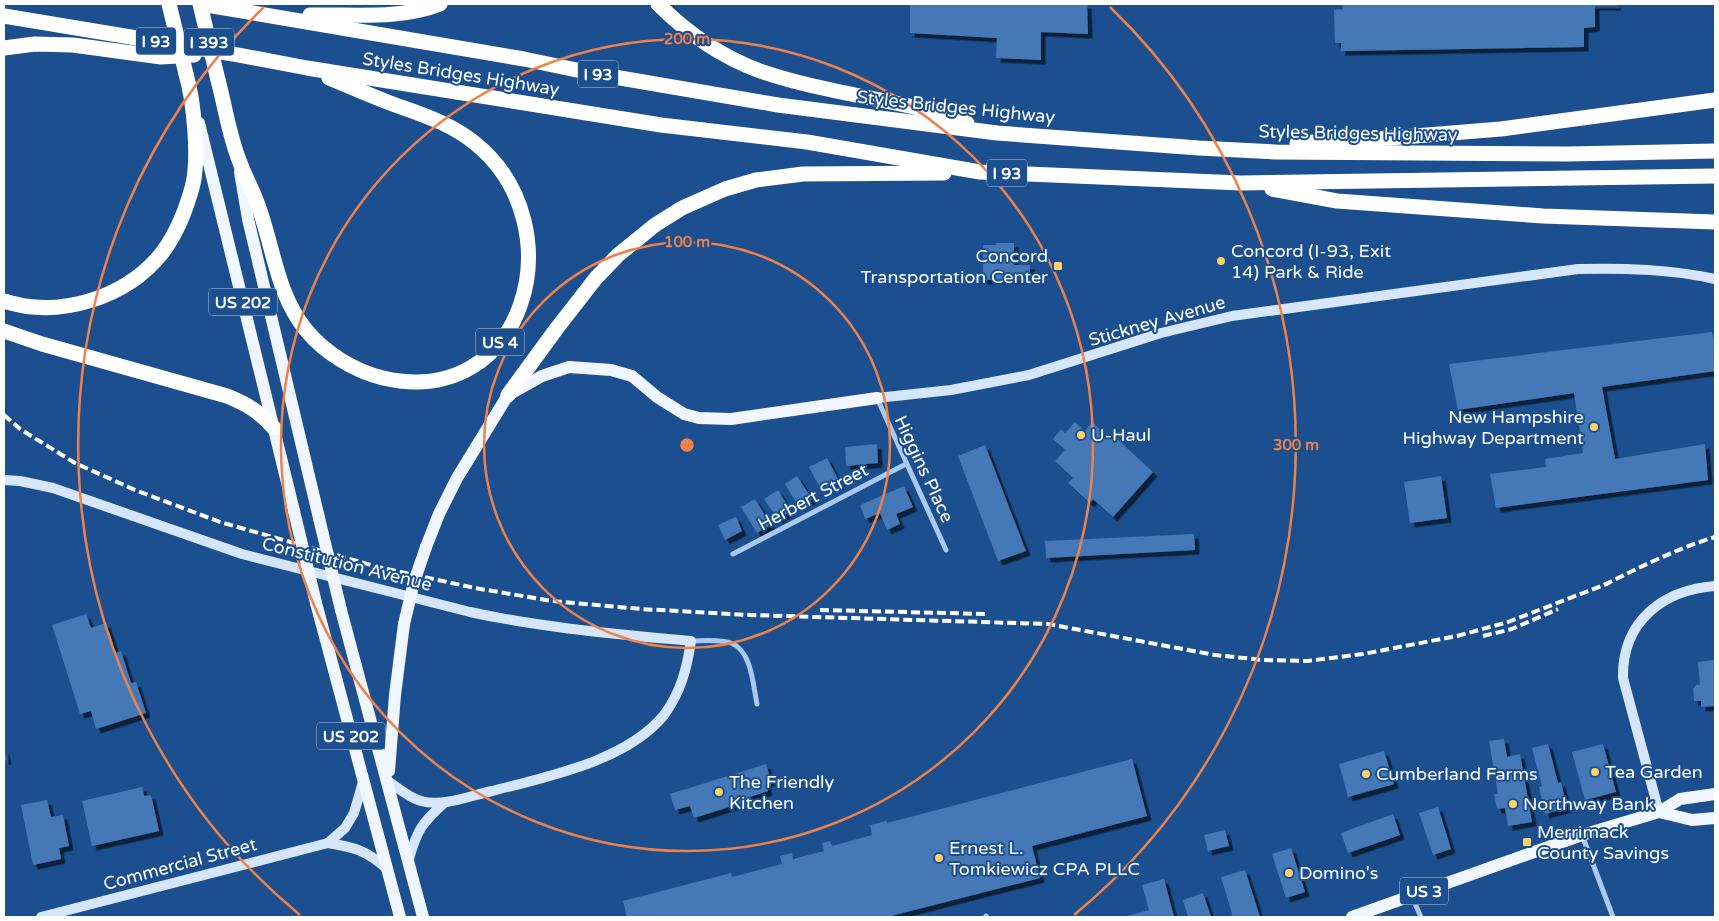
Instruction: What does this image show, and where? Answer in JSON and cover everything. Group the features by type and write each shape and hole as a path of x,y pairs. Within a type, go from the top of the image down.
{"highway":[{"name":"I 393","path":"169,4 192,94"},
{"name":"I 393","path":"201,4 238,159"},
{"name":"Styles Bridges Highway","path":"201,4 769,103 997,133 1276,152 1568,154 1715,151"},
{"path":"268,15 397,14 440,4"},
{"path":"658,4 692,34 730,57 759,70 821,88 933,111 997,133"},
{"name":"I 93","path":"4,16 307,68"},
{"path":"4,48 35,44 73,45 162,57 228,53"},
{"name":"Styles Bridges Highway","path":"307,68 661,125 807,142 980,172 1241,183 1715,176"},
{"name":"US 4","path":"238,159 259,208 276,270 287,299 306,330 319,344 337,357 366,373 379,377 410,382 428,381 442,379 469,368 495,349 505,336 519,310 529,266 525,222 516,196 502,172 476,143 447,124 307,68"},
{"path":"4,302 38,307 57,307 82,303 110,294 151,264 162,253 184,212 194,177 196,158 192,94"},
{"path":"1198,148 1501,129 1715,100"},
{"path":"508,395 557,328 612,261 655,225 682,208 725,189 756,180 803,174 980,172"},
{"path":"1241,183 1336,201 1543,216 1715,222"},
{"path":"4,331 42,344 227,396 246,403 274,428"}],"main road":[{"name":"US 202","path":"192,94 316,604 398,911"},
{"name":"US 202","path":"238,159 248,219 341,610 423,917"},
{"path":"388,781 395,695 404,624 414,582 439,514 457,478 508,395 542,376 569,367 611,370 632,376 657,397 684,414 699,418 731,419 877,398"},
{"name":"US 3","path":"1352,917 1582,835 1659,812 1680,799 1715,794"},
{"path":"1659,812 1692,820 1715,818"}],"street":[{"name":"Stickney Avenue","path":"877,398 951,390 1029,375 1152,335 1232,316 1578,269 1624,268 1686,273 1715,279"},
{"name":"Higgins Place","path":"877,398 946,550"},
{"name":"Herbert Street","path":"733,554 906,464"},
{"name":"Constitution Avenue","path":"4,480 20,481 53,488 234,552 470,612 505,620 576,630 691,641"},
{"path":"1659,812 1623,678 1626,648 1640,621 1663,601 1677,593 1715,586"},
{"path":"388,781 408,795 421,801 444,803 556,774 582,766 613,752 635,740 663,716 674,700 686,671 691,641 732,643 740,649 751,674 757,704"},
{"name":"Commercial Street","path":"328,843 345,828 354,813 363,782"},
{"path":"408,859 420,827 444,803"},
{"path":"1582,835 1613,917"},
{"name":"Commercial Street","path":"41,917 328,843 361,850 372,856 386,868"},
{"path":"1412,895 1421,917"}],"building":[{"path":"910,4 1087,4 1088,34 1041,32 1041,60 996,58 997,38 910,33"},
{"path":"1342,4 1616,4 1617,6 1595,6 1595,27 1584,28 1584,47 1341,51 1341,43 1335,43 1334,10 1343,9"},
{"path":"996,243 1014,243 1014,265 1030,265 1030,279 983,280 983,245 996,245"},
{"name":"New Hampshire Highway Department","path":"1712,332 1715,343 1715,371 1602,387 1615,459 1705,444 1708,480 1496,508 1490,474 1546,467 1545,459 1583,453 1574,393 1458,410 1449,364"},
{"path":"1075,422 1085,431 1092,422 1111,440 1114,436 1153,472 1113,517 1093,499 1090,503 1068,483 1073,478 1055,461 1065,450 1053,439 1061,429 1065,433"},
{"path":"877,444 878,463 846,466 845,447"},
{"path":"985,445 1026,551 998,561 958,456"},
{"path":"827,458 840,483 822,492 809,467"},
{"path":"797,476 812,499 799,507 785,484"},
{"path":"1441,476 1447,518 1410,523 1404,482"},
{"path":"904,486 913,507 896,514 900,524 887,530 880,513 865,519 860,505"},
{"path":"778,490 791,511 778,519 764,499"},
{"path":"755,499 771,525 757,533 741,507"},
{"path":"736,517 742,531 725,540 718,525"},
{"path":"1194,534 1195,550 1046,558 1045,541"},
{"path":"86,614 91,628 106,623 116,653 121,651 131,683 136,682 146,713 96,729 91,711 80,714 52,625"},
{"path":"1715,660 1715,706 1701,707 1701,701 1694,701 1693,689 1696,685 1700,685 1698,662"},
{"path":"1504,739 1507,757 1520,754 1532,822 1508,826 1505,808 1497,809 1494,794 1498,794 1489,741"},
{"path":"1548,744 1558,783 1561,782 1567,808 1545,814 1539,787 1542,786 1532,748"},
{"path":"1603,744 1616,792 1585,800 1572,752"},
{"path":"4,748 7,760 4,761"},
{"name":"Cumberland Farms","path":"1384,751 1394,784 1348,797 1339,764"},
{"path":"1132,759 1147,816 1032,846 1040,878 887,917 627,917 623,901 731,873 732,877 782,864 780,856 792,853 793,859 824,851 822,843 830,841 832,846 872,835 870,825 886,821 887,823"},
{"name":"The Friendly Kitchen","path":"766,764 771,781 766,784 768,791 747,798 748,801 694,818 690,806 675,810 670,794"},
{"path":"142,787 144,796 151,795 159,831 92,846 82,801"},
{"path":"47,800 51,817 63,815 69,846 59,848 61,859 33,865 21,805"},
{"path":"1438,807 1451,849 1433,855 1419,813"},
{"name":"Cumberland Farms","path":"1393,814 1400,835 1348,853 1341,833"},
{"path":"1225,830 1229,846 1208,851 1204,835"},
{"name":"Domino's","path":"1291,848 1305,892 1286,898 1272,854"},
{"path":"1245,870 1260,917 1233,917 1221,877"},
{"path":"1164,879 1174,917 1124,917 1149,910 1142,885"},
{"path":"1203,893 1211,917 1188,917 1183,900"}],"railway":[{"path":"4,415 20,429 75,463 135,490 220,522 378,567 475,588 552,601 641,609 750,615 1048,624 1215,655 1263,660 1307,661 1363,654 1457,636 1508,622 1609,583"},
{"path":"1604,585 1672,553 1715,537"},
{"path":"1483,636 1512,629 1558,609"},
{"path":"820,610 987,614"}],"place":[{"name":"Concord (I-93, Exit 14) Park & Ride","path":"1221,261"},
{"name":"Concord Transportation Center","path":"1058,266"},
{"name":"New Hampshire Highway Department","path":"1594,427"},
{"name":"U-Haul","path":"1081,435"},
{"name":"Tea Garden","path":"1595,772"},
{"name":"Cumberland Farms","path":"1366,774"},
{"name":"The Friendly Kitchen","path":"719,792"},
{"name":"Northway Bank","path":"1513,804"},
{"name":"Merrimack County Savings","path":"1527,842"},
{"name":"Ernest L. Tomkiewicz CPA PLLC","path":"939,858"},
{"name":"Domino's","path":"1289,873"}]}
